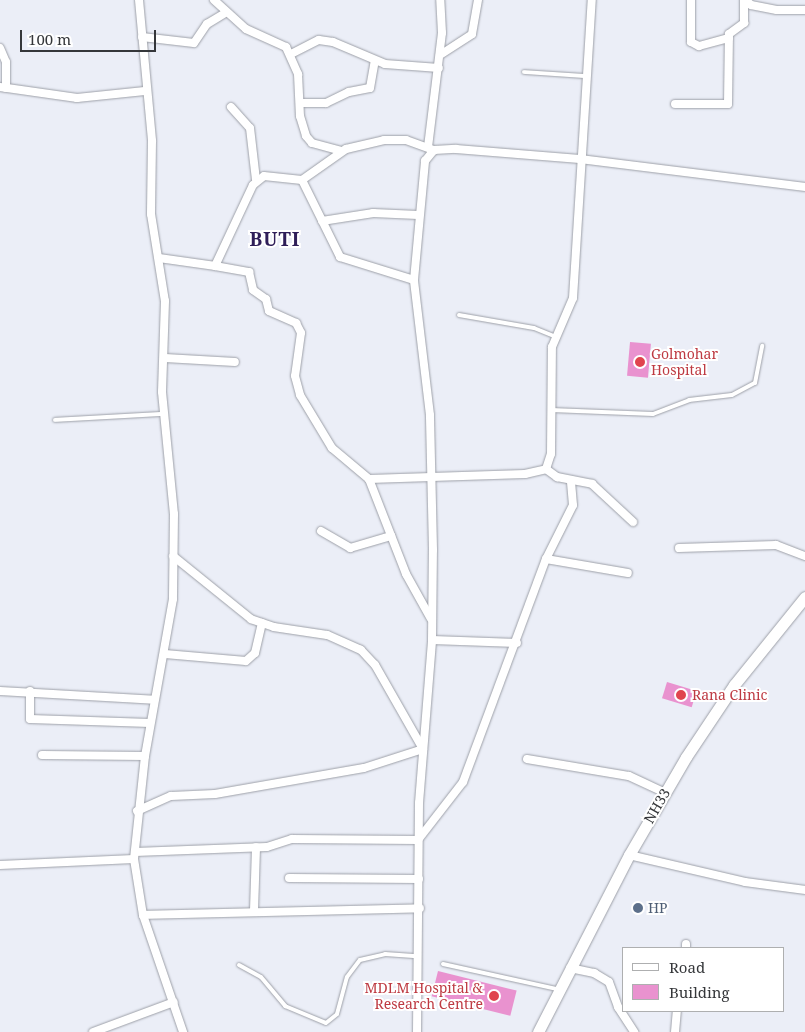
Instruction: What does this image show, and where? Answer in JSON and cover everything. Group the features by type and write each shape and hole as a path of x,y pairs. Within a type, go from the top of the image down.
{"main road":[{"name":"NH33","path":"538,1032 629,855 664,793 734,684 805,597"}],"street":[{"path":"140,0 145,91 152,141 151,214 159,258 165,358 163,414 172,480 173,599 165,654 154,700 145,756 137,812 134,856 143,915 183,1032"},
{"path":"214,0 225,13 291,54 298,74 300,103 308,140 342,151"},
{"path":"416,1032 420,908 418,840 432,640 432,477 430,415 414,280 418,215 425,161 431,148 439,68 440,0"},
{"path":"440,55 472,34 478,0"},
{"path":"546,469 551,454 550,410 554,336 573,298 580,159 592,0"},
{"path":"691,0 691,42 699,46 729,38"},
{"path":"675,104 728,104 730,31 744,22 745,0"},
{"path":"745,0 751,5 777,10 805,10"},
{"path":"142,37 194,43 207,24 225,13"},
{"path":"291,54 319,40 348,47 375,61 439,68"},
{"path":"0,48 6,62 3,88 77,98 145,91"},
{"path":"300,103 331,102 349,92 370,88 375,61"},
{"path":"215,266 226,236 243,211 256,180 250,128 231,107"},
{"path":"256,180 271,176 302,180 342,151 384,140 406,140 431,148 580,159 805,187"},
{"path":"302,180 340,258 414,280"},
{"path":"322,221 373,212 418,215"},
{"path":"159,258 249,272 254,290 266,299 269,311 296,323 301,333 295,376 300,395 332,448 369,479 406,574 432,620"},
{"path":"165,358 234,362"},
{"path":"369,479 525,474 546,469 571,480 592,484 633,522"},
{"path":"418,840 463,782 517,644 546,559 573,505 571,480"},
{"path":"321,530 350,548 391,536"},
{"path":"679,548 776,545 805,556"},
{"path":"173,556 233,606 262,623 327,635 361,650 375,666 423,749"},
{"path":"546,559 628,573"},
{"path":"165,654 246,661 255,653 262,623"},
{"path":"432,640 517,644"},
{"path":"0,691 30,691 154,700"},
{"path":"30,691 30,719 150,724"},
{"path":"137,812 171,796 215,794 364,768 423,749"},
{"path":"42,755 145,756"},
{"path":"527,760 629,776 664,793"},
{"path":"0,865 256,847 292,839 418,840"},
{"path":"254,911 256,847"},
{"path":"629,855 745,882 805,890"},
{"path":"290,878 419,879"},
{"path":"143,915 420,908"},
{"path":"570,968 594,973 609,982 618,1007 634,1032"},
{"path":"93,1032 174,1002"},
{"path":"675,1032 678,1012"}],"lane":[{"path":"524,72 586,76"},
{"path":"459,316 534,328 554,336"},
{"path":"550,410 653,414 689,400 732,395 755,383 762,346"},
{"path":"55,420 163,414"},
{"path":"239,965 261,977 284,1006 326,1023 337,1014 347,978 360,960 385,954 419,956"},
{"path":"444,964 560,990"}],"building":[{"path":"630,342 651,344 648,378 627,376"},
{"path":"667,682 697,691 692,707 662,698"},
{"path":"438,971 517,991 510,1016 432,996"}],"place":[{"name":"Golmohar Hospital","path":"640,362"},
{"name":"Rana Clinic","path":"681,695"},
{"name":"HP","path":"638,908"},
{"name":"MDLM Hospital & Research Centre","path":"494,996"}],"district":[{"name":"BUTI","path":"275,240"}]}
